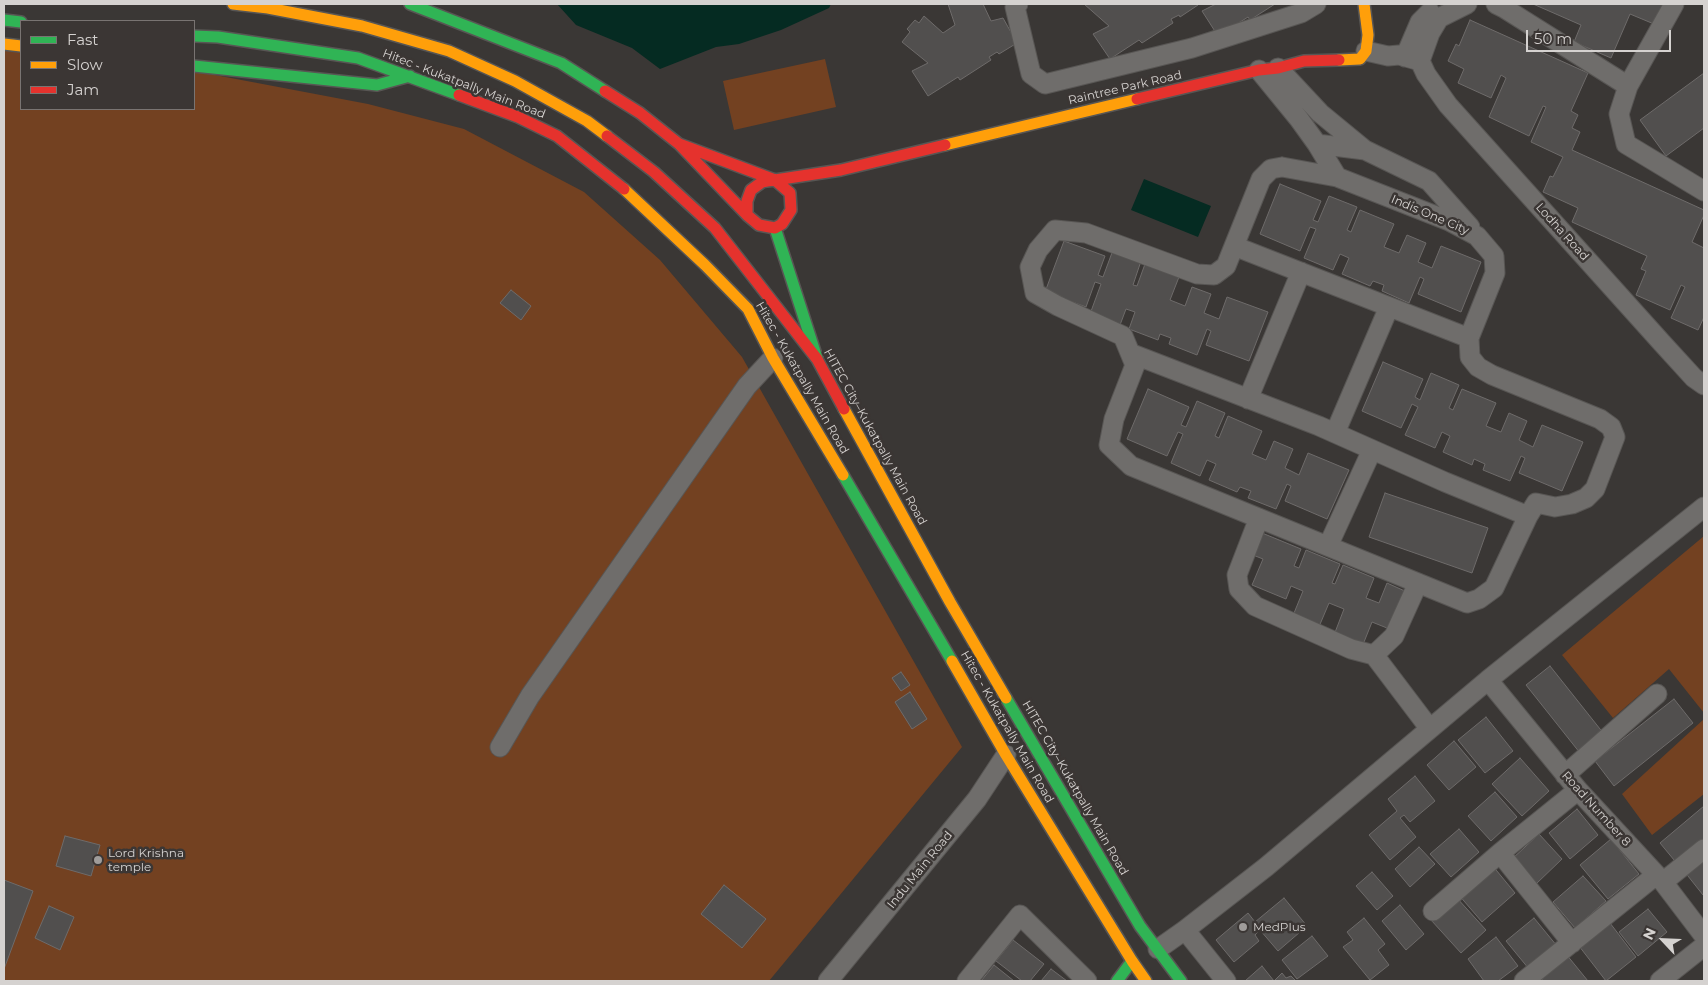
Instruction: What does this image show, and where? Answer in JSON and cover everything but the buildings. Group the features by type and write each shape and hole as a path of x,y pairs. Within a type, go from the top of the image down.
{"main road":[{"name":"HITEC City–Kukatpally Main Road","path":"233,4 268,8 362,26 449,51 515,81 587,121 654,172 714,228 817,358 950,602 1140,926 1181,981"},
{"path":"410,4 561,63 640,113 679,144 747,215 759,225 775,228 782,224 791,210 805,199"},
{"path":"1364,4 1368,35 1364,51"},
{"path":"4,20 20,22"},
{"name":"Hitec - Kukatpally Main Road","path":"195,36 218,37 358,58 518,118 557,136 618,184 705,265 748,310 773,358 891,555 1006,755 1132,962 1146,981"},
{"path":"4,44 20,46"},
{"name":"Raintree Park Road","path":"775,180 841,170 1259,70 1364,51"},
{"path":"195,66 377,85 410,76"},
{"path":"679,144 775,180 790,193 791,210"},
{"name":"Raintree Park Road","path":"820,187 841,170"},
{"path":"747,215 747,200 751,190 762,182 775,180"},
{"path":"775,228 817,358"},
{"path":"1117,981 1132,962"}],"street":[{"path":"1018,4 1015,7 1030,74 1044,84 1192,48 1301,12 1316,4"},
{"path":"1413,62 1438,18 1467,4"},
{"path":"1674,4 1628,86 1619,114 1626,144 1704,191"},
{"path":"1503,5 1628,86"},
{"path":"1413,62 1420,22 1430,12"},
{"path":"1364,51 1413,62"},
{"path":"1364,51 1413,62"},
{"name":"Lodha Road","path":"1413,62 1448,105 1662,344 1694,378 1704,384"},
{"path":"1278,68 1320,113 1365,150 1429,181 1477,236"},
{"path":"1259,70 1299,119 1337,177"},
{"path":"1317,144 1365,150"},
{"name":"Indis One City","path":"1130,353 1123,336 1058,306 1035,293 1030,267 1038,250 1055,230 1086,233 1198,274 1214,275 1226,266 1261,179 1272,169 1282,168 1337,177 1449,221 1477,236 1494,256 1495,273 1469,338"},
{"path":"1130,353 1135,365 1114,419 1109,445 1131,466 1467,603 1479,599 1494,588 1536,503 1555,507 1572,504 1586,498 1595,488 1615,437 1611,427 1600,418 1492,375 1478,367 1470,357 1469,338 1234,246"},
{"path":"1248,399 1301,272"},
{"path":"1335,433 1389,307"},
{"path":"1130,353 1335,433 1445,482 1528,516"},
{"path":"500,747 530,696 741,394 773,358"},
{"path":"1328,546 1372,450"},
{"path":"1158,949 1266,868 1488,680 1704,507"},
{"path":"1259,518 1237,575 1239,589 1255,606 1352,649 1374,655 1430,729"},
{"path":"1374,655 1394,636 1418,583"},
{"name":"Road Number 8","path":"1488,680 1565,775 1660,879 1704,936"},
{"path":"1565,775 1657,694"},
{"name":"Indu Main Road","path":"828,981 977,799 1006,755"},
{"path":"1433,911 1500,853 1578,790"},
{"path":"1524,981 1572,942 1704,849"},
{"path":"1500,853 1572,942"},
{"path":"967,981 1020,915 1088,981"},
{"path":"1185,930 1226,981"},
{"path":"1660,981 1704,946"}],"shaded area":[{"path":"557,4 831,4 829,8 781,30 739,44 716,47 660,69 632,48 576,25"},
{"path":"4,44 20,46 20,110 195,110 195,71 368,104 464,129 584,192 660,260 742,357 962,747 769,981 4,981"},
{"path":"825,59 836,107 734,130 723,81"},
{"path":"1144,179 1211,206 1198,237 1131,210"},
{"path":"1704,536 1704,713 1669,669 1613,718 1562,655"},
{"path":"1704,719 1704,794 1652,835 1622,794"}],"traffic: fast":[{"path":"410,4 561,63 605,91"},
{"path":"4,20 20,22"},
{"path":"195,36 218,37 358,58 459,95"},
{"path":"195,66 377,85 410,76"},
{"path":"775,228 817,358"},
{"path":"843,475 952,661"},
{"path":"1006,698 1140,926 1181,981"},
{"path":"1117,981 1132,961"}],"traffic: slow":[{"path":"233,4 268,8 362,26 449,51 515,81 587,121 607,136"},
{"path":"1339,60 1360,59 1366,51 1368,35 1364,4"},
{"path":"4,44 20,46"},
{"path":"945,145 1137,99"},
{"path":"624,189 705,265 748,309 773,358 843,475"},
{"path":"844,409 950,602 1006,698"},
{"path":"952,661 1006,755 1146,981"}],"traffic: jam":[{"path":"1137,99 1304,61 1339,60"},
{"path":"605,91 640,113 679,144 747,215"},
{"path":"459,95 518,117 557,136 624,189"},
{"path":"607,136 654,172 715,228 817,359 844,409"},
{"path":"679,144 775,180 790,193 791,210 782,224 775,228 759,225 747,215 747,201 751,190 762,182 767,181 775,180 841,170 945,145"}],"place":[{"name":"Lord Krishna temple","path":"98,860"},
{"name":"MedPlus","path":"1243,927"}]}
